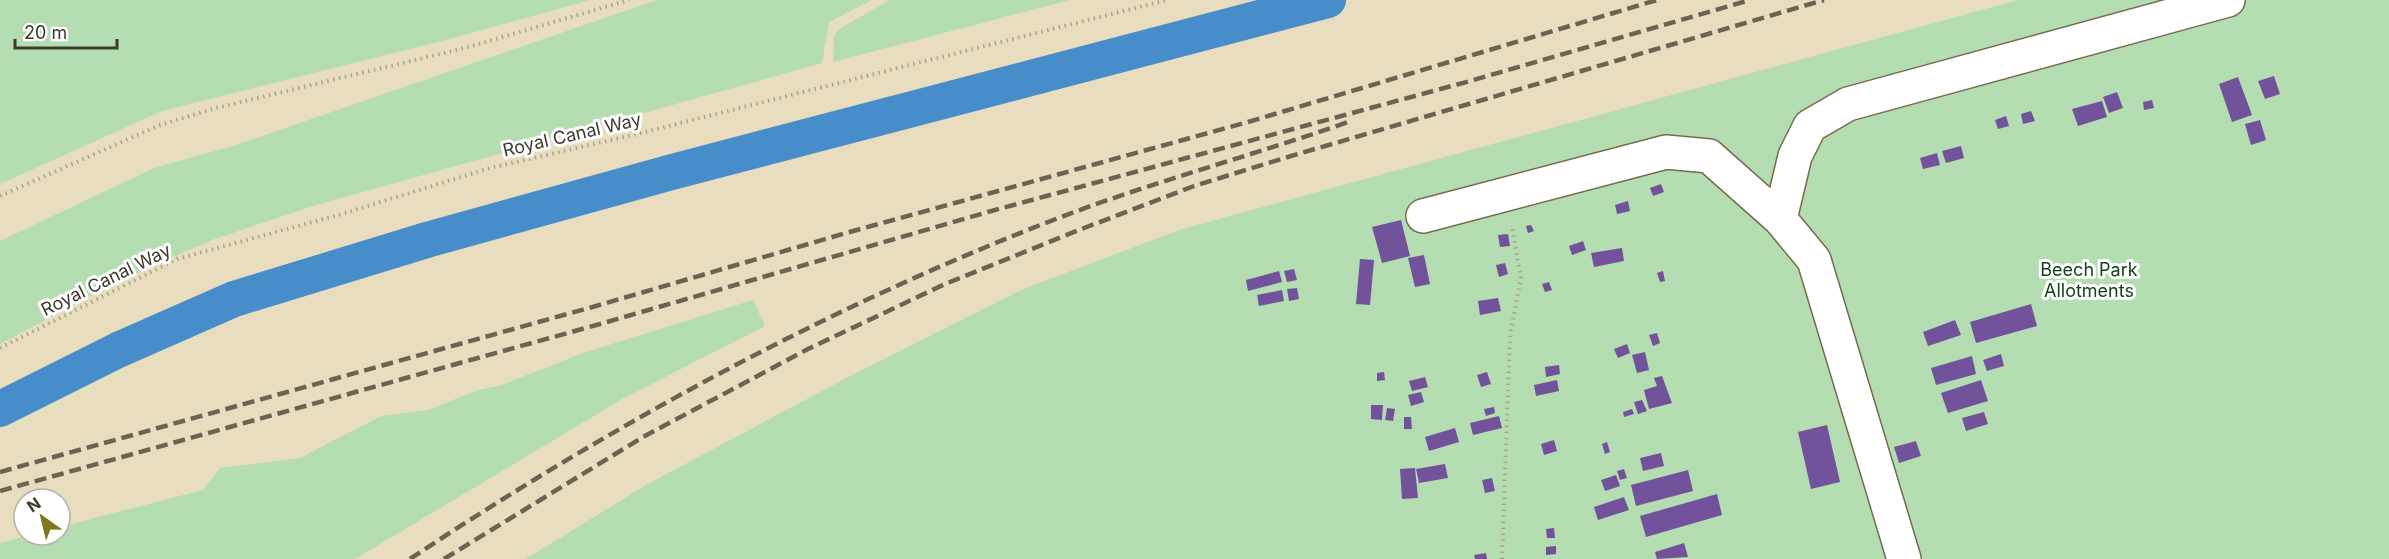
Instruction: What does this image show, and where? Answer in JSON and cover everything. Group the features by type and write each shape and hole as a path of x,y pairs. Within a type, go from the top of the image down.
{"lane":[{"path":"1780,219 1795,156 1810,126 1848,104 2228,0"},
{"path":"1423,216 1666,152 1709,156 1780,219 1814,260 1904,559"}],"path":[{"path":"0,196 160,124 216,108 465,48 629,0"},
{"name":"Royal Canal Way","path":"0,348 177,259 342,214 490,168 637,134 1167,0"},
{"path":"1502,559 1510,335 1521,278 1506,194"}],"green space":[{"path":"0,0 590,0 446,40 162,111 0,184"},
{"path":"657,0 872,0 829,22 822,63 313,206 212,240 124,279 0,344 0,241 154,168 233,146"},
{"path":"890,0 1070,0 833,62 834,36 839,29"},
{"name":"Beech Park Allotments","path":"2018,0 2389,0 2389,559 526,559 646,485 854,374 1021,290 1179,230"},
{"path":"753,300 765,326 624,398 355,559 0,559 0,543 12,540 12,547 72,547 72,524 203,490 220,468 300,458 381,416 428,410 478,390 499,386 583,353"}],"building":[{"path":"2274,76 2280,94 2265,99 2258,81"},
{"path":"2238,77 2252,115 2232,122 2219,84"},
{"path":"2117,92 2123,108 2109,113 2103,97"},
{"path":"2152,100 2154,108 2144,110 2143,102"},
{"path":"2102,101 2107,117 2078,126 2072,109"},
{"path":"2031,111 2035,121 2023,124 2021,114"},
{"path":"2006,116 2009,126 1998,129 1995,120"},
{"path":"2260,120 2266,140 2251,145 2245,124"},
{"path":"1961,146 1964,158 1946,163 1942,151"},
{"path":"1937,153 1940,165 1923,169 1920,158"},
{"path":"1661,184 1664,192 1653,196 1650,188"},
{"path":"1628,201 1630,211 1617,214 1615,205"},
{"path":"1401,220 1410,256 1382,263 1372,227"},
{"path":"1531,225 1534,231 1528,233 1526,226"},
{"path":"1508,234 1510,246 1500,247 1498,235"},
{"path":"1583,241 1586,250 1572,255 1569,246"},
{"path":"1622,248 1624,261 1594,267 1591,253"},
{"path":"1424,255 1430,284 1415,287 1408,258"},
{"path":"1360,259 1374,260 1370,305 1356,304"},
{"path":"1505,263 1508,274 1499,277 1496,265"},
{"path":"1294,269 1297,280 1287,282 1284,271"},
{"path":"1279,271 1282,282 1248,291 1246,280"},
{"path":"1663,271 1665,281 1660,282 1657,273"},
{"path":"1549,282 1552,290 1545,292 1542,284"},
{"path":"1297,288 1299,299 1289,301 1287,289"},
{"path":"1282,290 1284,301 1259,306 1257,295"},
{"path":"1498,298 1501,311 1480,315 1478,301"},
{"path":"2031,304 2037,326 1976,343 1970,322"},
{"path":"1955,320 1961,335 1928,346 1923,332"},
{"path":"1657,333 1660,343 1653,346 1649,335"},
{"path":"1627,344 1630,353 1618,358 1614,349"},
{"path":"1645,352 1649,370 1637,373 1632,355"},
{"path":"2001,354 2004,366 1987,371 1983,360"},
{"path":"1972,356 1976,374 1936,385 1931,368"},
{"path":"1559,365 1560,374 1546,377 1545,367"},
{"path":"1384,372 1385,380 1377,381 1377,373"},
{"path":"1487,372 1491,384 1481,387 1477,375"},
{"path":"1662,376 1672,403 1649,409 1644,390 1657,386 1654,378"},
{"path":"1425,377 1428,387 1412,391 1409,381"},
{"path":"1557,380 1559,391 1536,396 1534,385"},
{"path":"1981,380 1988,401 1948,413 1941,393"},
{"path":"1421,392 1424,402 1411,406 1408,395"},
{"path":"1642,400 1647,411 1638,414 1634,402"},
{"path":"1371,405 1383,405 1382,420 1371,419"},
{"path":"1494,407 1495,413 1486,416 1484,409"},
{"path":"1387,408 1395,409 1393,421 1385,420"},
{"path":"1632,409 1634,414 1624,417 1623,412"},
{"path":"1984,412 1988,424 1966,431 1962,418"},
{"path":"1499,416 1502,428 1473,435 1470,423"},
{"path":"1404,417 1411,417 1412,429 1404,429"},
{"path":"1827,425 1840,482 1811,489 1798,432"},
{"path":"1455,428 1459,442 1429,451 1425,437"},
{"path":"1554,440 1557,451 1544,455 1541,444"},
{"path":"1916,441 1921,456 1899,463 1894,447"},
{"path":"1607,442 1610,452 1605,454 1602,444"},
{"path":"1661,453 1664,466 1643,471 1640,458"},
{"path":"1445,464 1448,478 1419,483 1416,469"},
{"path":"1415,468 1418,498 1402,499 1400,469"},
{"path":"1624,469 1627,478 1620,480 1617,471"},
{"path":"1688,470 1693,491 1636,506 1631,485"},
{"path":"1616,475 1620,486 1605,491 1601,480"},
{"path":"1492,478 1495,491 1485,493 1482,480"},
{"path":"1717,494 1722,515 1646,537 1640,516"},
{"path":"1624,497 1629,510 1598,520 1594,507"},
{"path":"1554,528 1555,538 1547,538 1546,529"},
{"path":"1684,543 1688,557 1657,559 1655,552"},
{"path":"1556,546 1556,554 1546,555 1546,547"},
{"path":"1486,553 1487,559 1475,559 1474,555"}],"waterway":[{"path":"0,409 118,350 234,299 430,239 672,172 1328,0"}],"railway":[{"path":"0,472 1248,122 1657,0"},
{"path":"0,491 600,324 995,210 1470,81 1750,0"},
{"path":"444,559 643,437 808,349 945,284 1194,186 1824,0"},
{"path":"410,559 489,508 650,411 733,366 903,283 1077,211 1351,121"}]}
